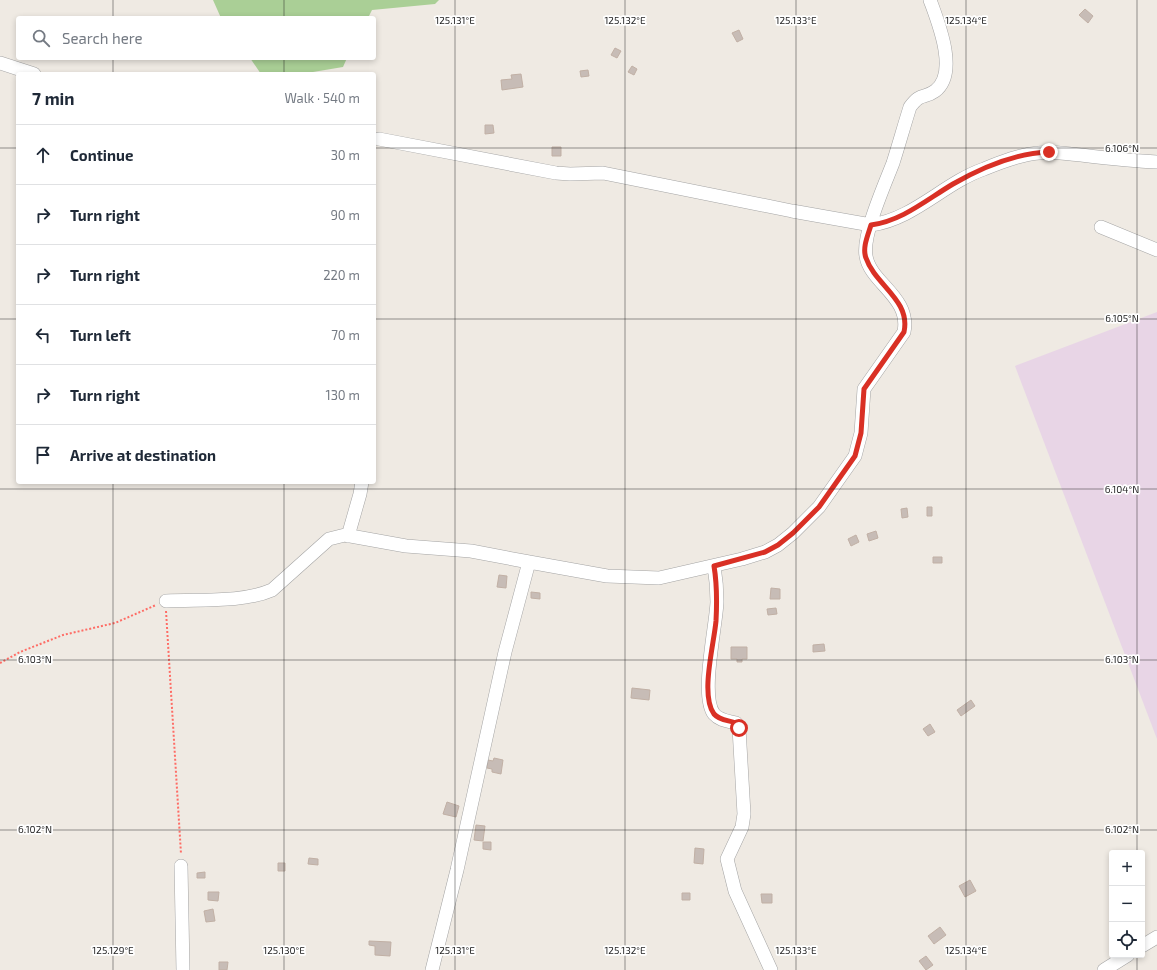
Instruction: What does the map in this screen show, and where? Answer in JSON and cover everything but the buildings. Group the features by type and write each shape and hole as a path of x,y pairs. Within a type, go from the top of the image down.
{"street":[{"path":"166,601 256,596 265,593 272,590 329,539 348,536 406,546 471,551 607,576 647,578 670,576 765,552 793,533 819,507 855,456 862,426 864,389 904,332 906,323 897,301 866,258 865,248 871,225 910,107 916,98 935,91 946,74 946,58 930,0"},
{"path":"0,63 28,72"},
{"path":"378,138 556,173 603,173 792,211 871,225 882,223 910,212 954,184 983,169 1039,152 1060,152 1157,162"},
{"path":"1101,228 1157,250"},
{"path":"348,536 362,484"},
{"path":"432,970 457,870 505,652 529,562"},
{"path":"714,566 717,600 708,684 709,699 715,715 724,720 736,723 739,728 743,794 742,827 727,859 735,891 771,970"},
{"path":"181,866 183,970"},
{"path":"1145,944 1157,937"},
{"path":"1104,970 1123,958"}],"path":[{"path":"0,663 20,652 63,635 115,623 166,601 181,866"}],"shaded area":[{"path":"1157,312 1157,739 1015,366"}],"green space":[{"path":"213,0 439,0 435,4 372,10 369,16 220,16"},
{"path":"251,60 346,60 343,67 313,72 260,72"}],"route":[{"path":"739,728 736,723 724,720 715,715 709,699 708,684 716,622 717,600 714,566 765,552 778,545 793,533 819,507 855,456 863,419 864,389 904,332 906,323 897,301 887,287 878,278 866,258 865,248 871,225 892,220 910,212 954,184 983,169 1026,155 1039,152 1049,152"}]}
